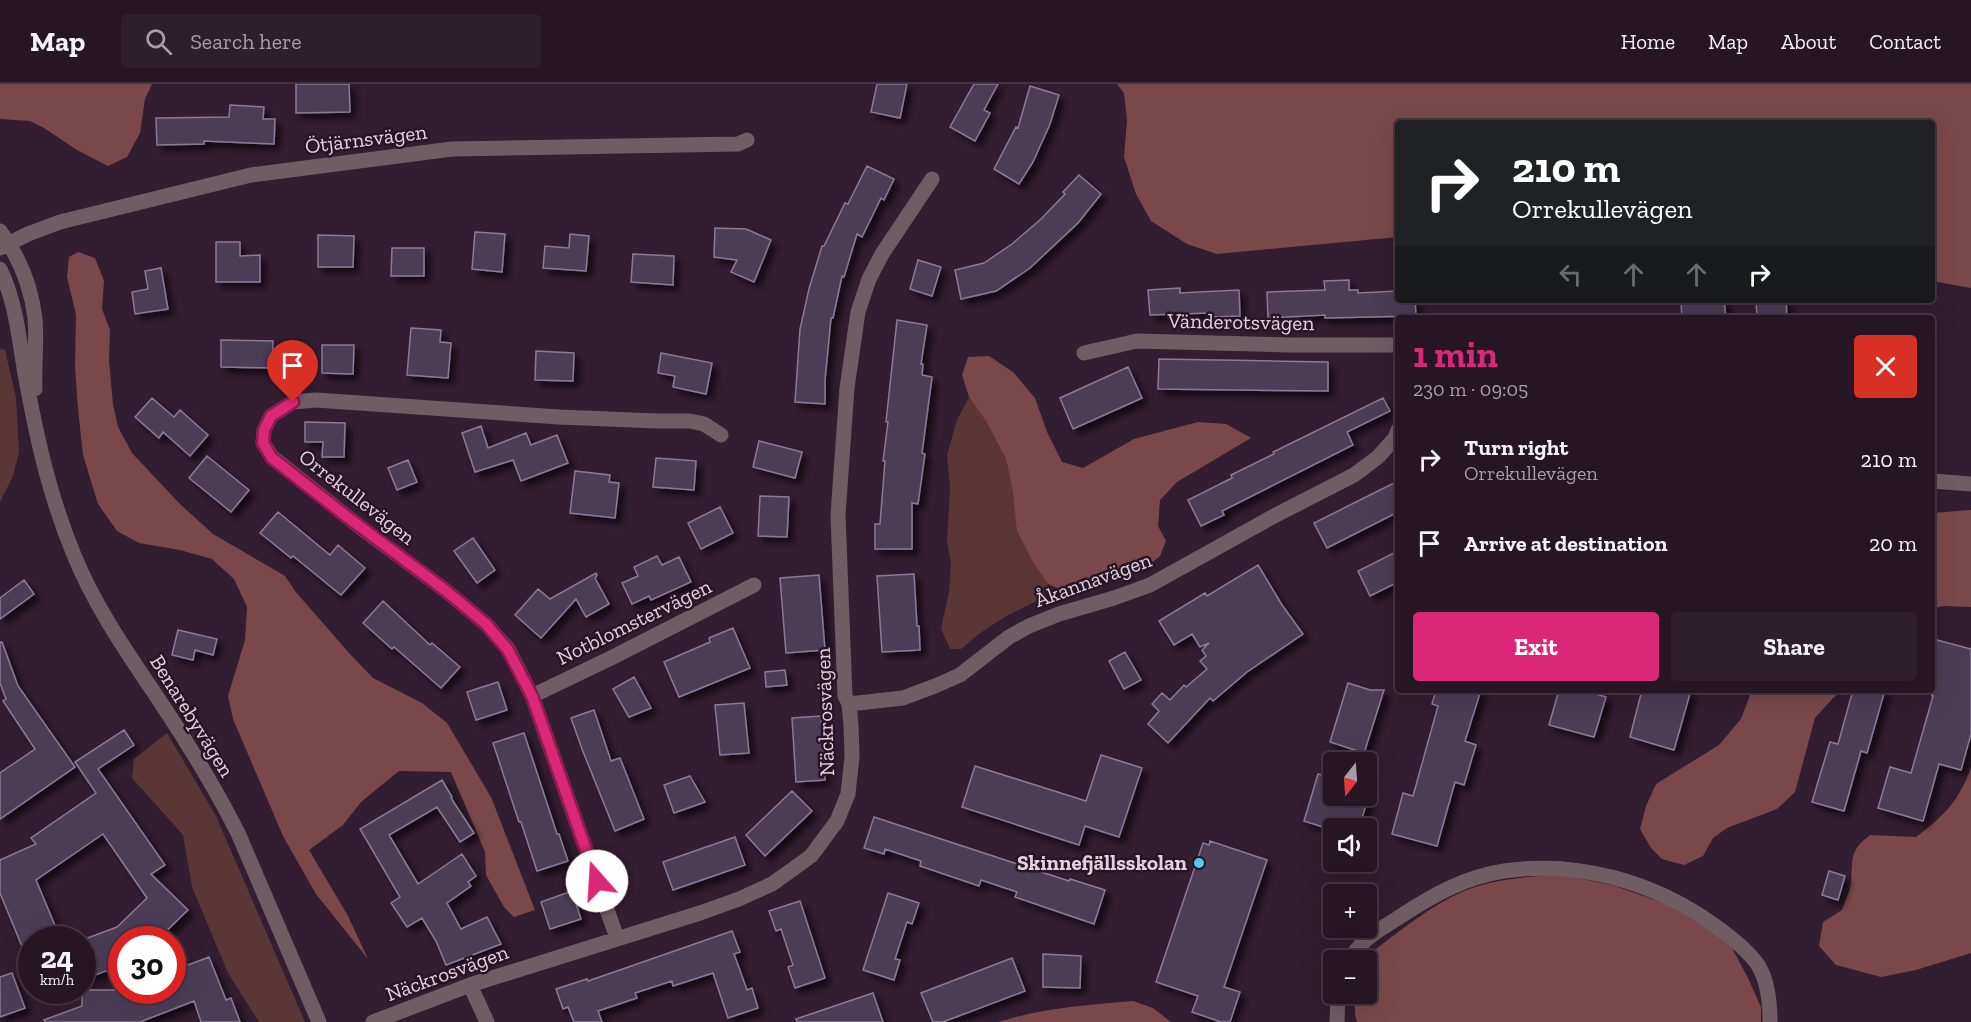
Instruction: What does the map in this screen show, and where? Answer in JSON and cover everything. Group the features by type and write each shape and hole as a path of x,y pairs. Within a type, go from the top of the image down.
{"street":[{"name":"Ötjärnsvägen","path":"3,241 60,222 251,175 452,149 738,144 747,140"},
{"name":"Näckrosvägen","path":"373,1022 470,985 740,899 771,884 811,856 837,821 848,794 852,757 849,704 845,696 838,515 852,343 858,312 869,279 882,254 932,179"},
{"name":"Benarebyvägen","path":"3,241 18,259 29,290 35,317 36,431"},
{"name":"Benarebyvägen","path":"0,269 12,297 36,431 53,499 74,556 101,613 162,704 238,833 319,1022"},
{"name":"Vänderotsvägen","path":"1084,354 1137,341 1395,345"},
{"name":"Orrekullevägen","path":"617,938 532,696 508,650 486,624 445,590 272,458 263,443 264,430 271,416 293,402 316,400 547,416 690,421 704,424 721,435"},
{"name":"Åkannavägen","path":"849,704 903,698 935,686 960,675 1009,637 1029,626 1150,585 1274,516 1354,476 1395,438"},
{"path":"1935,481 1971,484"},
{"name":"Notblomstervägen","path":"532,696 754,585"},
{"path":"1358,950 1368,937 1433,895 1466,880 1503,871 1534,868 1596,873 1658,892 1690,908 1728,935 1759,966 1766,987 1770,1022"},
{"path":"470,985 487,1022"},
{"path":"1337,1022 1338,1004"}],"shaded area":[{"path":"0,84 152,84 145,99 140,133 127,157 108,166 30,121 0,119"},
{"path":"1117,84 1971,84 1971,288 1935,282 1935,120 1395,120 1395,237 1217,254 1187,244 1151,221 1136,194 1124,157 1127,120 1124,93"},
{"path":"78,252 95,258 104,281 102,309 110,330 109,361 113,404 118,427 132,453 180,504 213,534 285,576 295,591 373,678 422,703 447,723 491,797 535,910 514,917 504,907 486,875 485,852 451,772 399,771 361,802 343,825 309,850 348,916 368,959 316,894 283,836 233,719 228,696 245,640 247,607 234,579 212,559 180,550 139,543 117,531 98,504 83,455 75,367 76,315 67,277 69,257"},
{"path":"0,349 5,350 16,398 19,452 13,476 0,502"},
{"path":"989,356 1013,372 1035,398 1047,432 1062,462 1083,468 1134,439 1198,422 1226,424 1251,438 1177,482 1160,500 1158,526 1166,541 1160,556 1143,570 1117,576 1087,587 1064,591 1048,584 1034,564 1017,531 1006,459 987,423 969,397 962,375 968,357"},
{"path":"969,397 987,423 1006,459 1013,493 1034,564 1048,584 1045,597 1008,615 980,633 961,649 950,649 941,629 949,592 951,564 947,540 950,488 947,455 957,420"},
{"path":"1971,510 1971,607 1935,608 1935,513"},
{"path":"1751,693 1839,693 1815,718 1795,792 1777,809 1727,828 1713,838 1703,856 1684,865 1662,859 1651,848 1640,829 1646,806 1656,784 1719,745 1741,719"},
{"path":"167,733 216,816 305,1022 259,1022 228,973 192,887 183,835 132,778 134,759"},
{"path":"1971,767 1971,953 1916,970 1881,977 1836,965 1819,946 1823,922 1842,910 1850,885 1853,856 1858,846 1870,835 1916,837 1949,807 1962,789"},
{"path":"1560,874 1615,886 1666,904 1712,931 1732,948 1761,1007 1761,1022 1357,1022 1355,1004 1377,1004 1377,950 1375,950 1431,909 1459,893 1483,885 1526,877"},
{"path":"1133,1001 1153,1008 1171,1022 998,1022 1048,1010"}],"building":[{"path":"296,84 349,84 350,112 296,113"},
{"path":"877,84 907,84 900,118 871,112"},
{"path":"974,84 998,84 984,110 990,113 975,141 950,127"},
{"path":"1030,86 1059,95 1050,124 1033,162 1019,184 994,169 1016,127 1018,128"},
{"path":"230,105 264,107 263,119 275,119 274,144 204,141 204,144 157,145 156,118 229,117"},
{"path":"867,166 894,179 884,200 881,198 862,237 857,234 844,277 842,276 833,318 831,318 825,404 795,402 800,329 822,246 845,203 848,204"},
{"path":"1079,175 1101,194 1078,223 1030,268 996,291 961,299 955,270 984,263 1012,244 1041,219 1065,194 1063,192"},
{"path":"715,228 746,229 771,240 754,282 731,272 737,260 714,257"},
{"path":"475,232 505,234 502,272 472,269"},
{"path":"570,234 589,236 586,271 543,268 545,246 569,248"},
{"path":"318,235 354,236 353,267 318,267"},
{"path":"216,242 240,242 240,256 260,255 260,282 216,282"},
{"path":"392,248 424,248 424,276 391,276"},
{"path":"633,254 674,256 673,285 631,282"},
{"path":"918,260 941,267 932,296 910,289"},
{"path":"161,268 168,309 135,314 132,292 148,289 145,271"},
{"path":"1349,280 1349,290 1358,290 1358,293 1395,291 1395,303 1415,303 1416,315 1325,318 1325,315 1268,318 1267,292 1325,290 1324,281"},
{"path":"1180,288 1180,293 1239,290 1240,316 1209,317 1209,313 1150,315 1148,290"},
{"path":"1681,303 1724,303 1726,315 1682,315"},
{"path":"1756,303 1786,303 1787,315 1757,315"},
{"path":"897,320 927,325 921,364 923,364 922,375 932,377 922,453 925,454 918,504 912,503 912,549 875,549 875,524 880,524 885,461 883,461 888,422 886,422"},
{"path":"411,328 441,330 440,342 451,343 448,378 407,375"},
{"path":"221,340 273,341 272,368 221,367"},
{"path":"322,345 354,345 353,374 322,373"},
{"path":"536,351 574,353 573,381 535,380"},
{"path":"661,353 712,363 706,394 673,387 675,376 658,373"},
{"path":"1159,359 1328,362 1328,391 1158,389"},
{"path":"1128,367 1142,398 1073,429 1060,398"},
{"path":"152,398 174,417 180,410 208,435 190,456 163,432 159,438 135,417"},
{"path":"1383,398 1390,411 1347,432 1353,445 1222,511 1224,515 1201,526 1188,500 1232,478 1231,475 1274,454 1273,452"},
{"path":"305,422 345,423 344,457 322,457 323,442 305,442"},
{"path":"481,426 488,448 526,433 531,445 557,435 568,463 521,481 513,460 475,472 462,433"},
{"path":"759,441 802,452 795,478 753,467"},
{"path":"207,456 249,490 231,512 189,478"},
{"path":"656,458 696,461 694,490 653,487"},
{"path":"408,460 417,482 397,490 388,468"},
{"path":"575,471 610,475 609,482 619,483 615,518 570,513"},
{"path":"1395,482 1395,514 1327,548 1314,523"},
{"path":"760,496 789,497 787,537 758,536"},
{"path":"720,507 733,533 701,549 688,523"},
{"path":"278,512 330,555 338,545 365,568 341,595 260,533"},
{"path":"473,538 495,570 477,583 454,551"},
{"path":"1395,552 1395,584 1370,596 1358,571"},
{"path":"657,556 662,565 679,557 691,582 651,600 649,596 632,604 622,583 638,576 634,567"},
{"path":"1258,565 1303,634 1247,672 1213,701 1210,698 1168,743 1148,724 1159,711 1152,704 1162,693 1170,700 1184,685 1186,687 1207,669 1200,661 1206,656 1202,650 1209,643 1200,647 1192,634 1174,645 1159,621 1205,593 1207,596"},
{"path":"596,573 595,578 609,604 586,617 576,599 541,638 515,615 538,589 550,599"},
{"path":"914,574 920,650 882,652 877,576"},
{"path":"819,575 825,650 786,653 780,578"},
{"path":"24,580 34,594 0,619 0,598"},
{"path":"383,601 430,645 432,643 460,667 441,688 363,623"},
{"path":"733,628 750,668 679,697 664,662 710,642 709,638"},
{"path":"178,630 217,639 213,655 195,650 193,660 172,655"},
{"path":"1937,640 1971,649 1971,734 1961,770 1939,764 1923,821 1878,808 1890,767 1911,773 1932,693 1935,693"},
{"path":"0,642 2,642 18,686 75,767 0,819 0,773 35,749 3,701 6,699 0,683"},
{"path":"1125,652 1141,680 1124,689 1109,661"},
{"path":"785,670 787,685 766,687 765,672"},
{"path":"634,677 651,708 629,717 613,689"},
{"path":"498,682 507,710 476,720 467,692"},
{"path":"1348,683 1370,690 1384,690 1364,752 1330,742"},
{"path":"1435,693 1480,693 1465,741 1476,745 1464,785 1455,782 1437,846 1392,834 1403,793 1413,796 1438,706 1432,704"},
{"path":"1558,693 1593,693 1606,697 1594,737 1549,725"},
{"path":"1641,693 1690,693 1674,750 1630,737"},
{"path":"1852,693 1884,693 1867,753 1861,751 1844,811 1812,802 1830,742 1838,744"},
{"path":"744,703 749,753 720,755 715,705"},
{"path":"594,710 611,761 620,758 644,819 615,831 571,718"},
{"path":"821,716 825,780 796,782 792,718"},
{"path":"124,730 134,745 98,769 165,865 151,874 188,910 171,926 118,926 147,898 103,834 36,880 55,926 18,926 18,937 0,893 0,860 36,844 31,838 96,793 75,762"},
{"path":"524,733 568,861 537,871 493,743"},
{"path":"1101,755 1142,768 1119,837 1085,826 1079,845 962,807 975,766 1086,801"},
{"path":"1318,774 1323,775 1323,806 1366,806 1362,818 1323,818 1323,827 1304,821"},
{"path":"690,776 705,802 674,813 664,785"},
{"path":"442,780 474,833 460,842 437,807 389,835 418,884 462,854 476,876 468,882 471,886 447,903 461,929 487,917 501,944 446,965 436,941 422,918 407,927 391,903 400,897 360,829"},
{"path":"792,791 812,811 765,856 746,835"},
{"path":"874,817 1069,881 1070,879 1105,890 1094,924 1015,897 1017,892 981,880 979,886 920,866 921,861 885,849 884,854 864,848"},
{"path":"735,837 745,865 673,890 663,862"},
{"path":"1210,841 1267,860 1224,987 1240,992 1230,1022 1221,1022 1192,1012 1198,996 1156,982 1203,843 1209,845"},
{"path":"1829,871 1845,876 1838,900 1822,895"},
{"path":"572,891 581,919 550,929 541,902"},
{"path":"888,893 919,903 912,924 907,922 895,959 900,960 894,980 863,970"},
{"path":"800,901 825,978 795,988 788,967 793,965 781,929 776,931 769,911"},
{"path":"108,930 108,970 96,975 96,935"},
{"path":"732,931 740,952 734,954 747,990 752,988 758,1008 728,1018 713,973 673,986 672,981 635,993 637,998 598,1011 602,1022 574,1022 568,1007 563,1009 556,989 587,979 588,981"},
{"path":"1043,954 1081,956 1080,988 1043,987"},
{"path":"209,957 226,1000 231,998 240,1022 201,1022 194,1001 140,1022 45,1022 44,1020 82,1006 82,1004 96,1004 96,990 108,990 108,1004 186,1004 186,966"},
{"path":"1012,958 1025,991 943,1022 933,1022 921,993"},
{"path":"12,973 18,989 18,1004 24,1004 25,1008 0,1017 0,977"},
{"path":"873,993 883,1022 797,1022 796,1019"}],"place":[{"name":"Skinnefjällsskolan","path":"1199,863"}],"route":[{"path":"293,402 271,416 264,430 263,443 272,458 445,590 486,624 508,650 532,696 597,881"}]}
